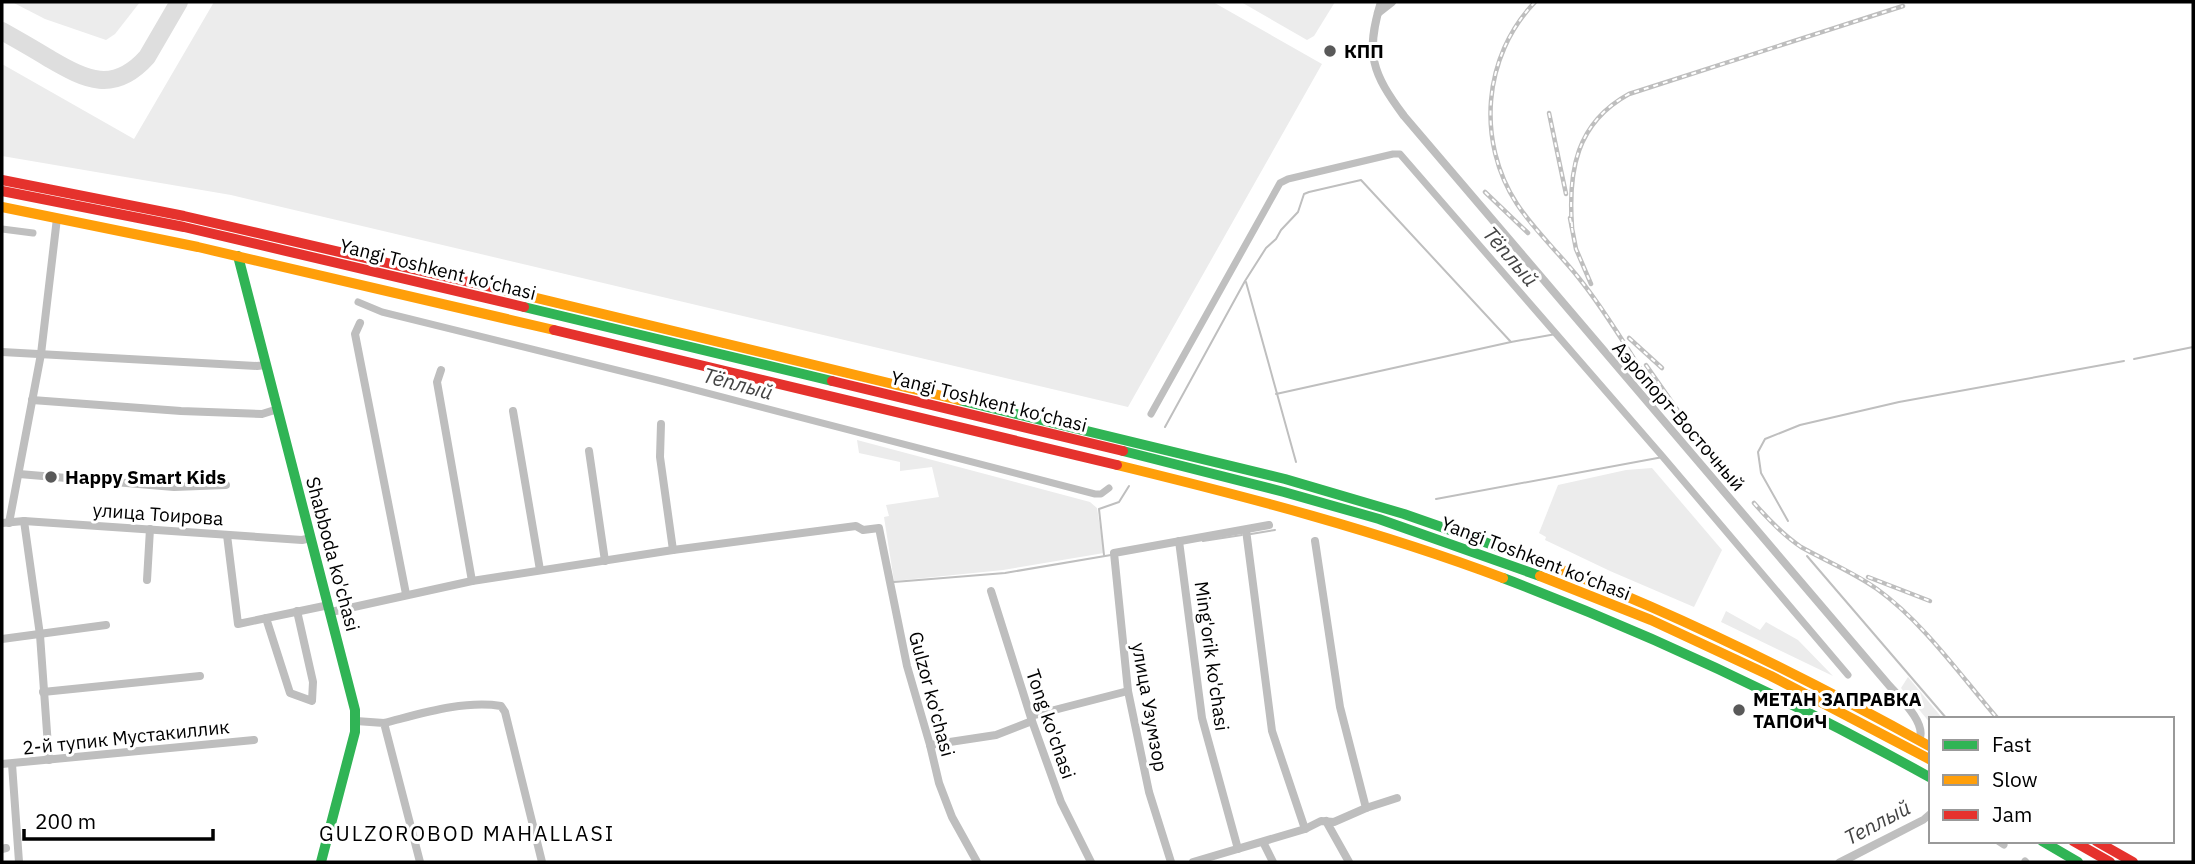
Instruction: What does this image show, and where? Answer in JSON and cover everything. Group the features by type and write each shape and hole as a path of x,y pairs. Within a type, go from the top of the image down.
{"main road":[{"name":"Yangi Toshkent ko‘chasi","path":"2,180 184,216 420,270 1203,459 1350,498 1501,547 1634,600 1776,665 1929,746"},
{"name":"Yangi Toshkent ko‘chasi","path":"2,191 300,253 1136,454 1354,512 1495,559 1651,620 1761,671 1929,759"},
{"path":"2,207 238,256 1081,456 1248,497 1366,531 1494,576 1654,639 1773,694 1929,777"},
{"name":"Shabboda ko'chasi","path":"238,256 330,609 356,721 321,862"},
{"path":"2045,843 2078,862"},
{"path":"2077,843 2110,862"},
{"path":"2100,843 2133,862"}],"street":[{"name":"Аэропорт-Восточный","path":"1381,2 1371,45 1375,66 1386,92 1894,692 1918,722 1922,731 1919,740"},
{"path":"1377,13 1392,2"},
{"path":"6,523 19,474 41,354 57,218"},
{"path":"360,323 355,334 406,594"},
{"path":"2,352 266,365"},
{"path":"440,370 437,382 472,581"},
{"path":"32,400 195,412 262,414 278,409"},
{"path":"513,411 540,570"},
{"path":"227,536 238,624 297,611 330,609 472,581 673,550 660,457 662,424"},
{"path":"589,452 605,561"},
{"path":"19,474 174,487 226,485"},
{"path":"24,521 40,635 49,760"},
{"name":"улица Тоирова","path":"6,523 24,521 227,536 302,540 311,538"},
{"path":"1180,544 1246,533 1269,525"},
{"name":"Gulzor ko'chasi","path":"673,550 856,526 863,530 878,528 907,666 939,783 977,862"},
{"path":"146,580 150,529"},
{"path":"1246,533 1272,731 1305,829"},
{"path":"1315,541 1340,707 1366,808"},
{"name":"улица Узумзор","path":"1171,862 1149,792 1128,691 1114,556 1180,544"},
{"name":"Ming'orik ko'chasi","path":"1180,544 1202,718 1238,849"},
{"name":"Tong ko'chasi","path":"991,591 1061,802 1091,862"},
{"path":"266,618 290,693 313,701 313,682 297,611"},
{"path":"2,639 106,625"},
{"path":"43,692 200,676"},
{"path":"930,745 996,735 1032,719 1128,691"},
{"path":"356,721 384,723 460,707 500,706 505,712 542,862"},
{"path":"384,723 420,862"},
{"name":"2-й тупик Мустакиллик","path":"2,764 254,740"},
{"path":"12,764 19,862"},
{"path":"1193,862 1305,829 1321,821 1334,822 1397,798"},
{"path":"1326,821 1349,862"},
{"path":"1263,842 1273,862"}],"shaded area":[{"path":"12,2 140,2 115,34 106,40 45,19"},
{"path":"214,2 1213,2 1322,64 1128,407 231,195 2,156 2,64 134,139"},
{"path":"1241,2 1335,2 1314,36 1307,40"},
{"path":"857,440 1090,502 1097,508 1104,553 1003,570 894,581 884,517 889,516 886,505 939,497 932,467 900,471 900,462 859,453"},
{"path":"1652,468 1722,550 1694,607 1545,540 1546,537 1539,533 1558,485 1626,470"},
{"path":"1726,611 1760,630 1766,622 1798,640 1833,676 1721,622"},
{"path":"1908,677 1941,717 1929,717 1929,722 1901,688"}],"waterway":[{"name":"Тёплый","path":"1151,414 1280,183 1400,154 1848,675"},
{"path":"1165,427 1245,281 1266,248 1298,212 1304,194 1309,192 1361,180 1511,342"},
{"name":"Тёплый","path":"2,229 33,233"},
{"path":"1246,282 1296,462"},
{"name":"Тёплый","path":"358,302 382,312 661,381 1095,494 1101,494 1109,488"},
{"path":"1276,394 1556,334"},
{"path":"2134,359 2193,347"},
{"path":"1788,521 1761,473 1758,452 1765,439 1800,425 1899,402 2124,361"},
{"path":"1436,499 1663,457"},
{"path":"1104,555 1099,509 1119,502 1129,486"},
{"path":"1251,534 1275,530"},
{"path":"1203,541 1242,535"},
{"path":"894,582 1005,573 1111,555"},
{"path":"1807,556 1945,717"},
{"name":"Теплый","path":"1839,862 1929,815"},
{"name":"Теплый","path":"1848,862 1929,819"}],"taxiway":[{"path":"2,31 76,73 100,80 111,79 135,69 147,57 179,2"}],"railway":[{"path":"1535,2 1504,47 1496,73 1491,100 1495,153 1517,204 1588,289 1647,379"},
{"path":"1572,227 1572,187 1579,150 1597,119 1611,106 1629,94 1903,6"},
{"path":"1549,113 1566,194"},
{"path":"1485,192 1528,233"},
{"path":"1570,218 1576,249 1591,284"},
{"path":"1629,338 1662,368"},
{"path":"1646,365 1690,428"},
{"path":"1754,503 1801,547 1859,577 1894,602 1941,650 1996,717"},
{"path":"1868,577 1930,601"}],"traffic: fast":[{"path":"238,256 355,710 355,732 321,862"},
{"path":"524,307 832,381"},
{"path":"959,400 1285,479 1404,514 1533,559"},
{"path":"1123,451 1379,519 1540,576"},
{"path":"1503,578 1613,622 1721,670 1827,722 1929,777"},
{"path":"2045,843 2078,862"}],"traffic: slow":[{"path":"2,207 198,247 554,330"},
{"path":"495,288 959,400"},
{"path":"1117,465 1312,516 1503,578"},
{"path":"1533,559 1686,622 1834,695 1929,746"},
{"path":"1540,576 1651,620 1771,676 1929,759"}],"traffic: jam":[{"path":"2,180 184,216 495,288"},
{"path":"2,191 184,227 524,307"},
{"path":"554,330 1117,465"},
{"path":"832,381 1123,451"},
{"path":"2077,843 2110,862"},
{"path":"2100,843 2133,862"}],"place":[{"name":"КПП","path":"1330,51"},
{"name":"Happy Smart Kids","path":"51,477"},
{"name":"МЕТАН ЗАПРАВКА ТАПОиЧ","path":"1739,710"}],"district":[{"name":"GULZOROBOD MAHALLASI","path":"467,833"}]}
